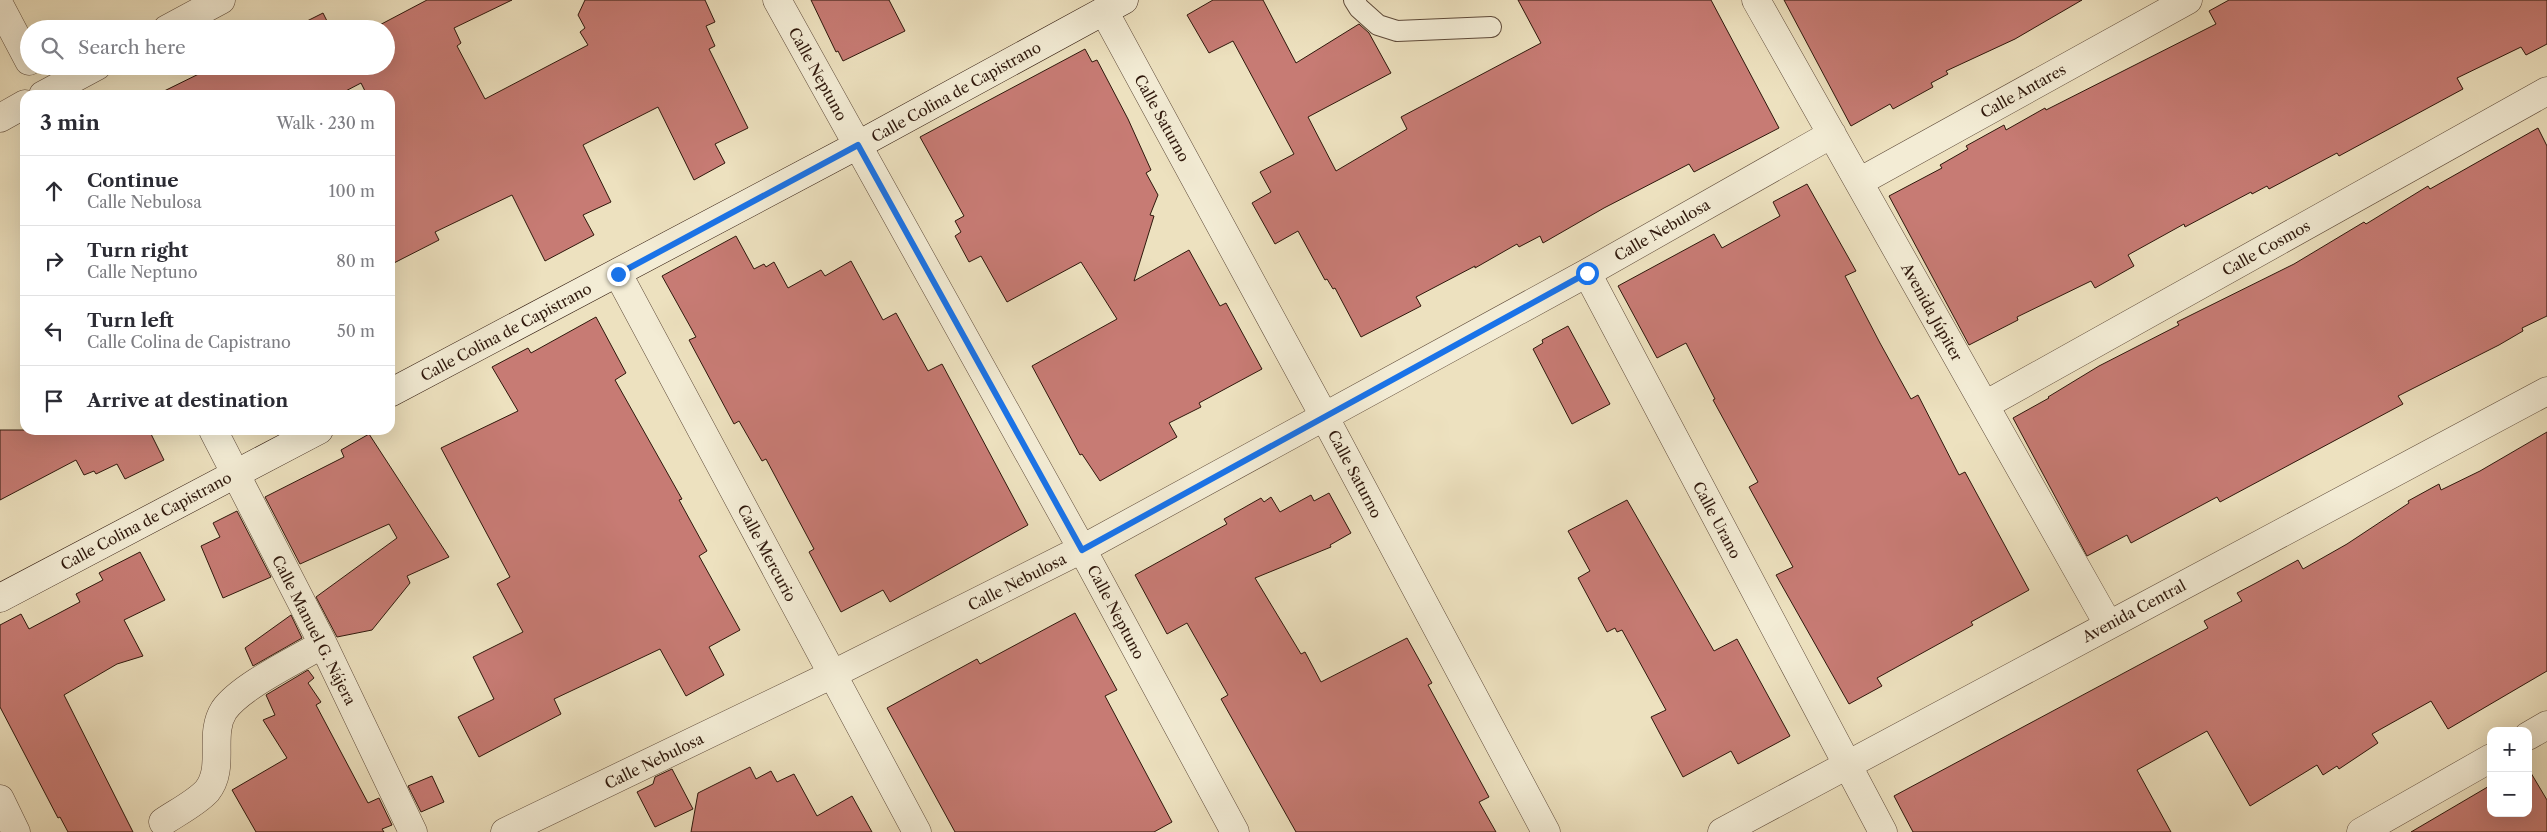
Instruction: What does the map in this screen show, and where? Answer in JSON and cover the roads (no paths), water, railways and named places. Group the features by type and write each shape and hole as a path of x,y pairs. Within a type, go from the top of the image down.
{"street":[{"path":"184,20 222,0"},
{"name":"Calle Neptuno","path":"776,0 1082,550 1235,832"},
{"name":"Avenida Júpiter","path":"1756,0 2108,624"},
{"name":"Calle Antares","path":"1859,182 2188,0"},
{"path":"0,6 20,44"},
{"name":"Calle Colina de Capistrano","path":"395,390 618,274 1114,6"},
{"name":"Calle Saturno","path":"1114,6 1324,416 1546,832"},
{"path":"34,75 38,90"},
{"path":"53,90 80,75"},
{"name":"Calle Cosmos","path":"1984,405 2547,90"},
{"path":"0,118 20,108"},
{"name":"Calle Nebulosa","path":"505,832 831,675 1082,550 1587,273 1832,134"},
{"name":"Calle Urano","path":"1587,273 1883,832"},
{"name":"Calle Mercurio","path":"618,274 831,675 917,832"},
{"name":"Avenida Central","path":"1722,832 1848,767 2108,624 2547,391"},
{"name":"Calle Manuel G. Nájera","path":"216,435 322,644 413,832"},
{"name":"Calle Colina de Capistrano","path":"0,598 309,435"},
{"path":"162,822 206,792 216,776 218,727 224,712 236,696 322,644"},
{"path":"2532,734 2547,725"},
{"path":"2361,832 2487,760"},
{"path":"0,799 16,832"}],"lane":[{"path":"1354,0 1359,8 1378,24 1397,31 1491,27"}]}
